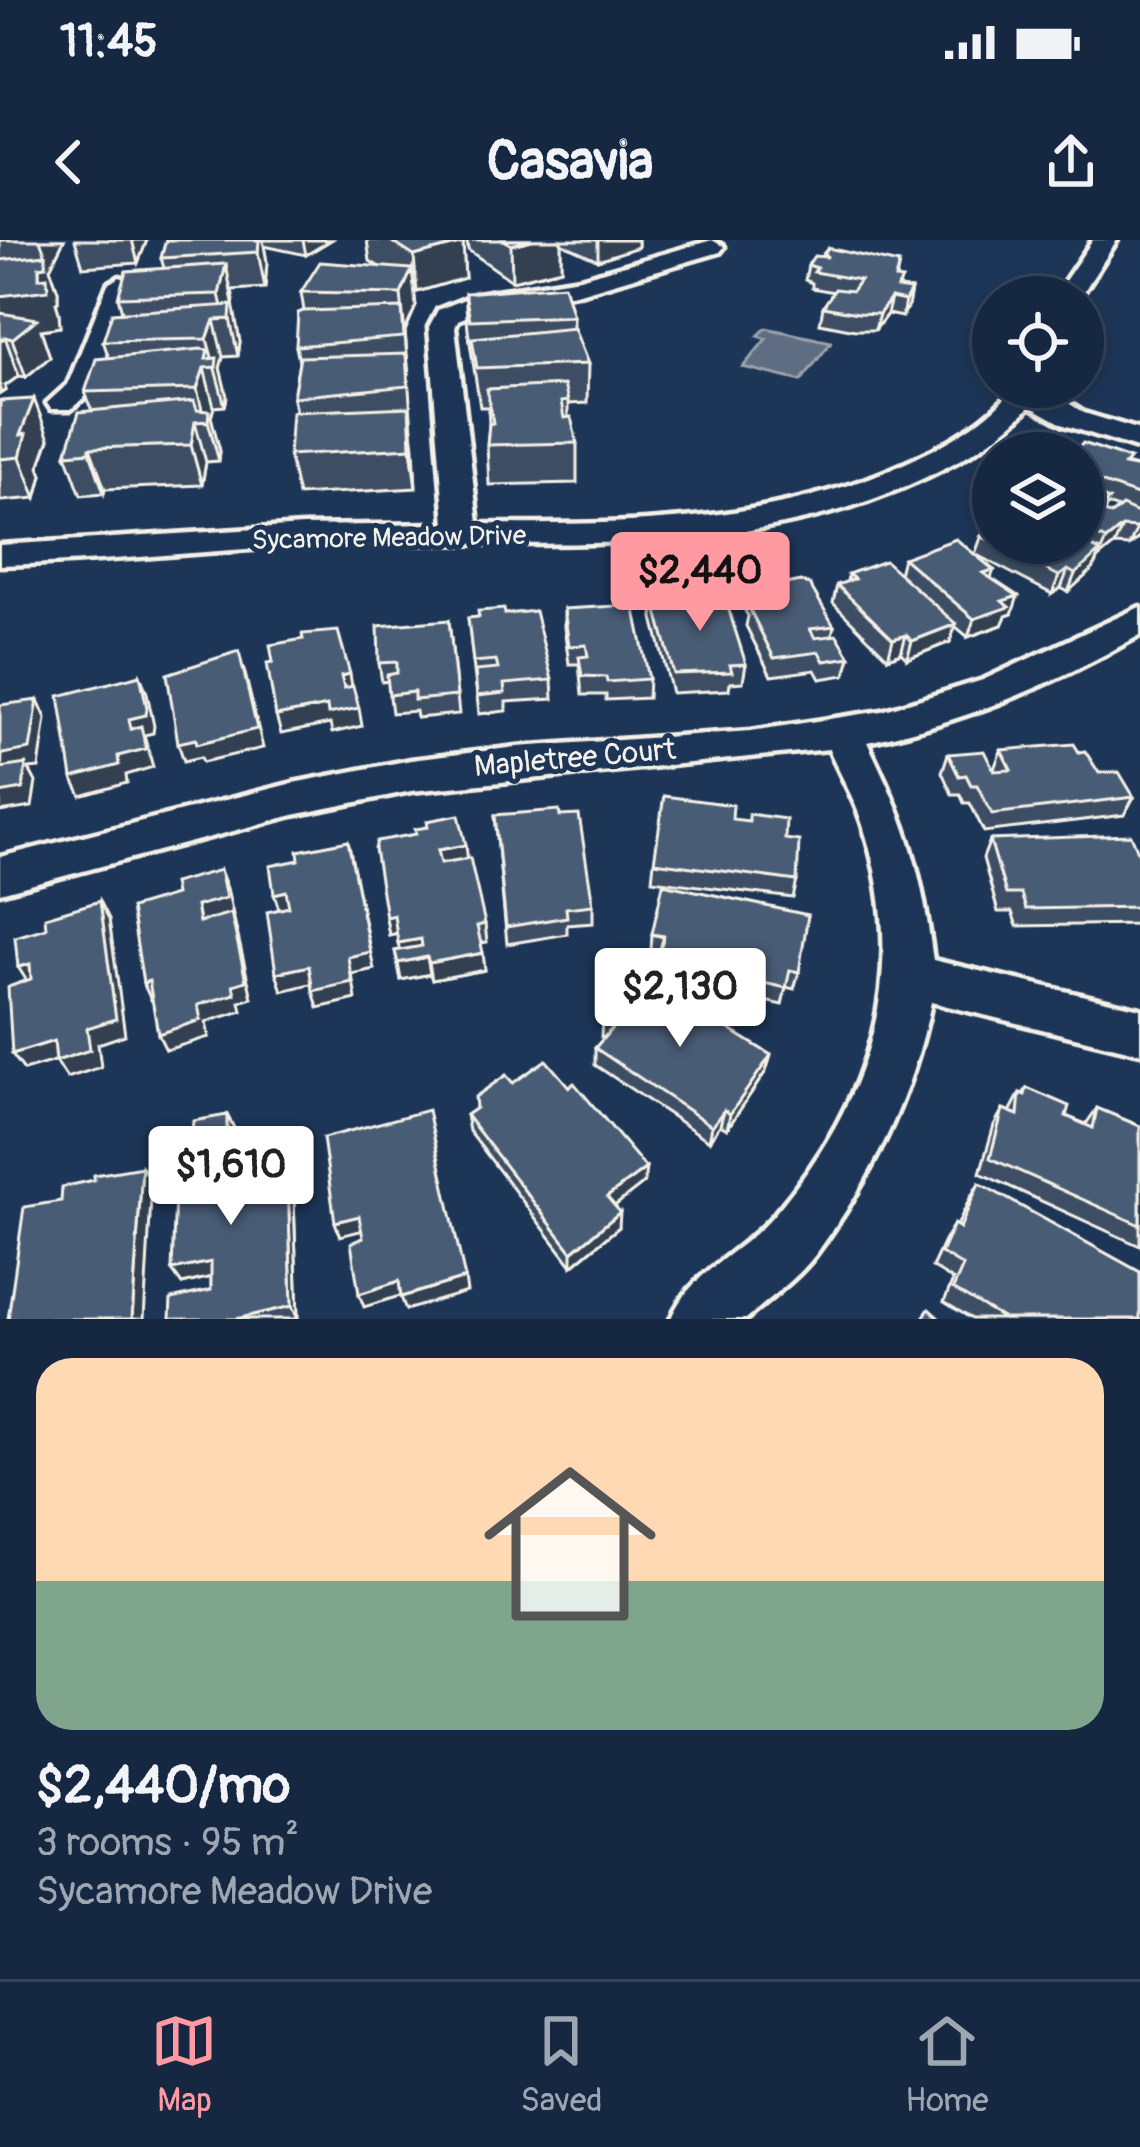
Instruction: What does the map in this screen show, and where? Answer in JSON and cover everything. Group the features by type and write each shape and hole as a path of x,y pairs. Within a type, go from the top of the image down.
{"street":[{"path":"1078,276 1105,240"},
{"path":"462,532 442,327 447,315 485,299 583,285 712,247"},
{"path":"76,433 46,409 81,388 120,284"},
{"path":"1104,401 1140,411"},
{"name":"Sycamore Meadow Drive","path":"0,555 341,534 664,531 769,519 851,498 920,470 975,438 1008,408"},
{"path":"1057,408 1074,419 1140,440"},
{"name":"Mapletree Court","path":"0,875 290,798 368,783 472,766 842,733 1010,684 1140,620"},
{"path":"701,1319 792,1238 856,1143 894,1057 911,976 899,875 884,822 842,733"},
{"path":"911,976 1140,1031"}],"water":[{"path":"766,328 831,342 801,381 743,367 766,339 758,336"}],"building":[{"path":"166,240 259,240 258,252 161,258"},
{"path":"389,240 459,240 463,243 414,256"},
{"path":"828,248 899,264 895,279 902,280 897,288 911,290 905,301 891,298 879,314 823,307 835,289 852,291 860,280 814,272 817,268 808,265 814,256 828,257 823,254"},
{"path":"46,255 39,278 47,277 48,290 0,296 0,260"},
{"path":"320,262 412,269 401,294 301,292"},
{"path":"226,264 219,294 118,297 126,271"},
{"path":"564,285 573,316 470,320 465,293"},
{"path":"231,305 230,319 214,320 207,339 103,341 112,313"},
{"path":"402,308 404,337 296,346 298,313 303,311"},
{"path":"0,313 37,319 12,339 0,341"},
{"path":"574,328 588,364 477,368 472,338"},
{"path":"208,350 206,359 217,358 216,367 204,368 197,389 85,392 96,359"},
{"path":"406,354 408,386 293,397 300,357"},
{"path":"564,385 568,401 561,402 564,418 571,417 577,443 487,445 493,423 487,389"},
{"path":"34,399 20,435 26,434 20,457 0,459 0,401"},
{"path":"194,401 197,410 209,411 208,421 195,422 191,445 90,448 90,452 66,454 79,412"},
{"path":"409,407 411,448 289,455 292,412"},
{"path":"1104,450 1130,459 1124,465 1140,468 1140,496 1104,483"},
{"path":"1122,506 1140,514 1137,528 1122,527 1106,540 1104,512 1111,515"},
{"path":"956,539 972,552 972,564 987,564 994,570 983,573 1018,596 1002,601 1009,607 974,619 903,558"},
{"path":"885,561 956,624 912,641 906,635 893,639 837,585 854,579 848,574"},
{"path":"1036,564 1086,564 1075,574 1068,570 1059,576"},
{"path":"800,581 810,585 834,626 810,629 815,638 837,635 850,657 824,661 819,652 774,658 749,608 755,607 748,592"},
{"path":"723,592 746,664 730,665 732,672 674,674 654,600"},
{"path":"634,605 649,679 607,682 606,677 582,676 579,657 588,656 586,645 569,646 564,609"},
{"path":"504,609 505,614 535,611 552,680 504,684 505,693 477,696 475,671 498,669 496,660 473,662 468,618 479,617 478,611"},
{"path":"449,620 457,696 414,700 414,692 389,695 387,675 397,673 397,662 379,663 378,626"},
{"path":"338,631 350,674 341,676 344,688 353,686 359,708 328,714 327,706 276,716 267,663 273,662 270,645 303,639 302,634"},
{"path":"239,651 257,729 197,744 196,739 178,743 167,674"},
{"path":"140,675 146,715 129,719 131,729 141,726 146,749 118,756 119,765 72,778 59,696"},
{"path":"38,700 30,749 2,754 0,763 0,705"},
{"path":"1074,744 1079,752 1085,751 1099,773 1119,772 1134,797 992,814 977,785 971,785 966,775 959,776 948,754 984,751 994,771 1011,770 1001,750"},
{"path":"26,764 23,789 0,793 0,768"},
{"path":"664,796 733,805 732,819 749,821 749,814 786,819 785,839 799,841 797,881 654,862"},
{"path":"559,810 560,816 579,815 593,905 566,908 567,917 506,927 495,815"},
{"path":"459,815 466,845 438,850 441,863 470,858 485,924 477,926 483,953 429,963 427,957 398,963 395,951 422,946 421,939 398,943 394,915 386,917 377,841 416,834 415,829 428,827 427,821"},
{"path":"1131,835 1140,857 1140,907 1026,909 1021,894 1006,894 990,840"},
{"path":"348,841 370,952 348,957 352,982 313,991 309,966 276,973 267,912 289,907 286,891 274,894 270,866 299,860 298,851"},
{"path":"220,870 226,898 196,906 199,922 231,913 246,981 233,985 235,994 198,1005 201,1020 158,1034 149,981 143,983 131,908 175,895 173,883"},
{"path":"663,884 808,915 799,972 790,970 786,988 657,959 664,936 652,934"},
{"path":"100,901 116,1019 87,1028 90,1050 56,1061 54,1041 12,1054 8,987 31,979 30,964 18,967 15,937 46,928 45,917"},
{"path":"636,972 771,1055 730,1114 724,1110 712,1126 595,1048 613,1027 602,1020"},
{"path":"546,1060 569,1087 574,1083 646,1168 607,1197 620,1212 572,1252 466,1115 476,1108 475,1097 506,1075 513,1083"},
{"path":"1027,1088 1069,1106 1066,1116 1093,1128 1097,1108 1140,1126 1140,1225 990,1158 1003,1109 1018,1115 1020,1093 1025,1095"},
{"path":"428,1110 465,1278 401,1297 399,1281 359,1294 351,1243 363,1238 359,1216 335,1222 323,1138"},
{"path":"227,1115 227,1147 233,1146 233,1157 278,1148 279,1184 288,1183 292,1306 236,1319 170,1319 171,1299 211,1290 211,1262 172,1270 176,1168 188,1166 193,1121"},
{"path":"142,1167 132,1319 8,1319 24,1207 61,1201 62,1187 94,1180 94,1175"},
{"path":"979,1183 1140,1272 1140,1319 1004,1319 953,1289 963,1266 941,1253 954,1224 960,1228"}]}
